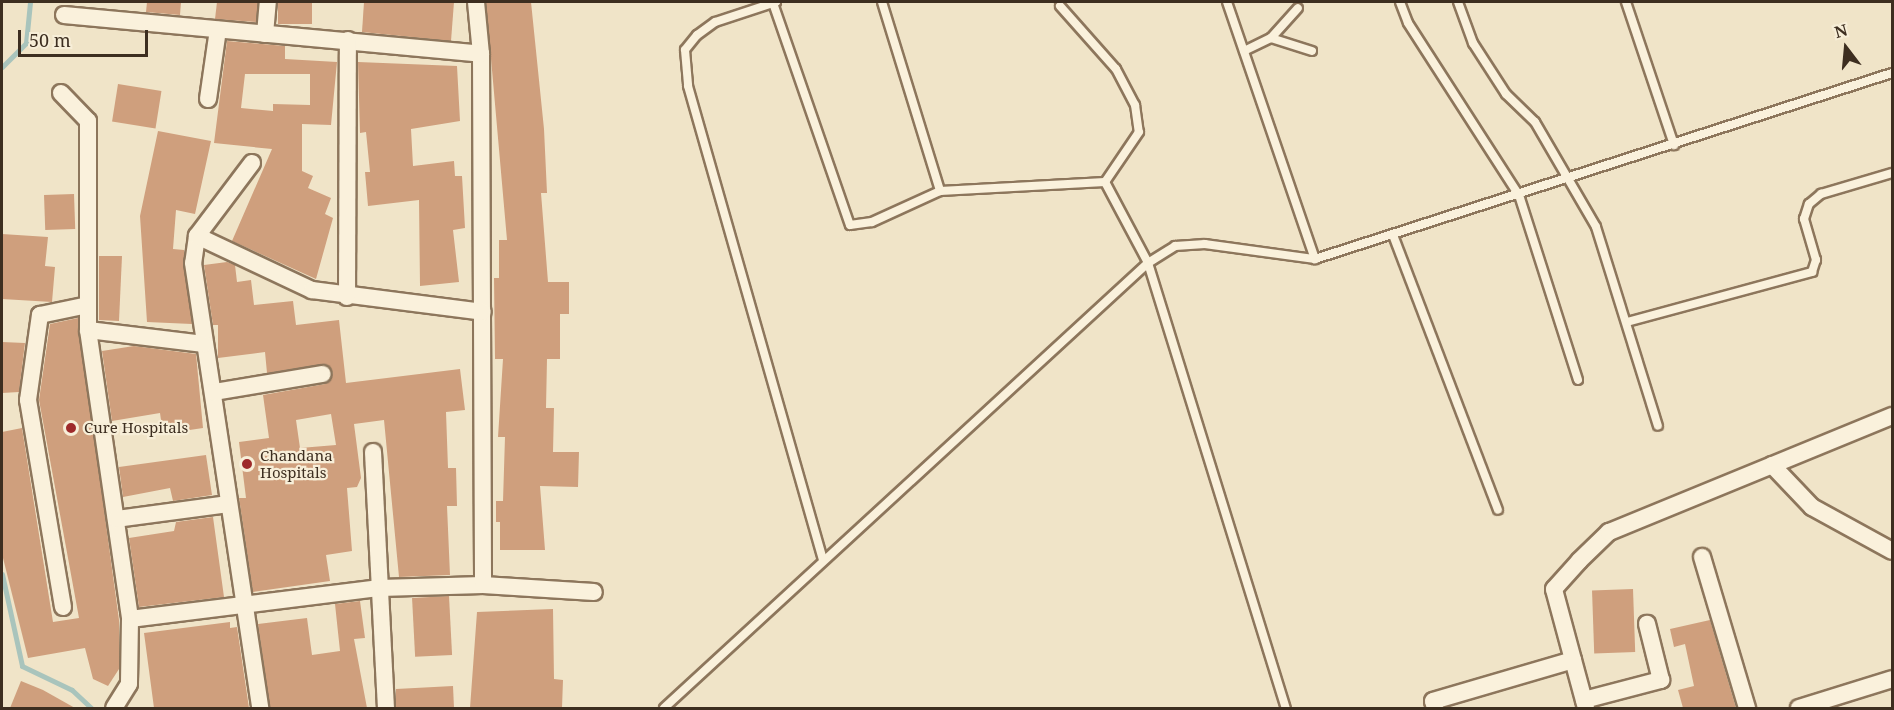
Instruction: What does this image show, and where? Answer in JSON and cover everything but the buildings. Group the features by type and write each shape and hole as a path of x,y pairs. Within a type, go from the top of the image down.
{"street":[{"path":"265,34 268,2"},
{"path":"476,2 482,54 483,585"},
{"path":"64,15 482,54"},
{"path":"208,99 218,30"},
{"path":"347,297 348,40"},
{"path":"61,93 88,121 88,330 130,620 129,684 114,708"},
{"path":"252,163 197,236 193,263 260,708"},
{"path":"197,236 312,290 347,297 483,312"},
{"path":"63,607 28,400 40,315 88,305"},
{"path":"88,330 204,344"},
{"path":"214,392 323,374"},
{"path":"1647,624 1660,680 1585,704 1554,589 1609,532 1893,416"},
{"path":"373,452 386,708"},
{"path":"1772,465 1812,507 1893,551"},
{"path":"116,519 228,504"},
{"path":"1702,557 1747,708"},
{"path":"130,620 380,588 483,585 594,592"},
{"path":"1435,708 1433,701 1573,660"},
{"path":"1799,708 1893,679"}],"lane":[{"path":"823,560 688,86 685,50 697,35 715,22 775,2 850,225 872,222 940,191 1105,182"},
{"path":"882,2 940,191"},
{"path":"1227,2 1315,260"},
{"path":"1400,2 1408,23 1519,195 1578,380"},
{"path":"1458,2 1473,43 1506,94 1535,122 1567,182 1596,227 1658,426"},
{"path":"1626,2 1674,145"},
{"path":"1060,6 1116,69 1135,105 1139,132 1105,182"},
{"path":"1244,51 1271,38 1298,8"},
{"path":"1271,38 1312,51"},
{"path":"664,708 1149,263 1175,246 1205,244 1315,260 1567,182 1893,74"},
{"path":"1627,322 1812,272 1816,260 1804,219 1809,204 1821,194 1893,173"},
{"path":"1105,182 1149,263 1286,708"},
{"path":"1393,235 1498,510"}],"waterway":[{"path":"2,67 26,43 30,2"},
{"path":"2,574 22,666 72,690 91,708"}],"place":[{"name":"Cure Hospitals","path":"71,428"},
{"name":"Chandana Hospitals","path":"247,464"}]}
